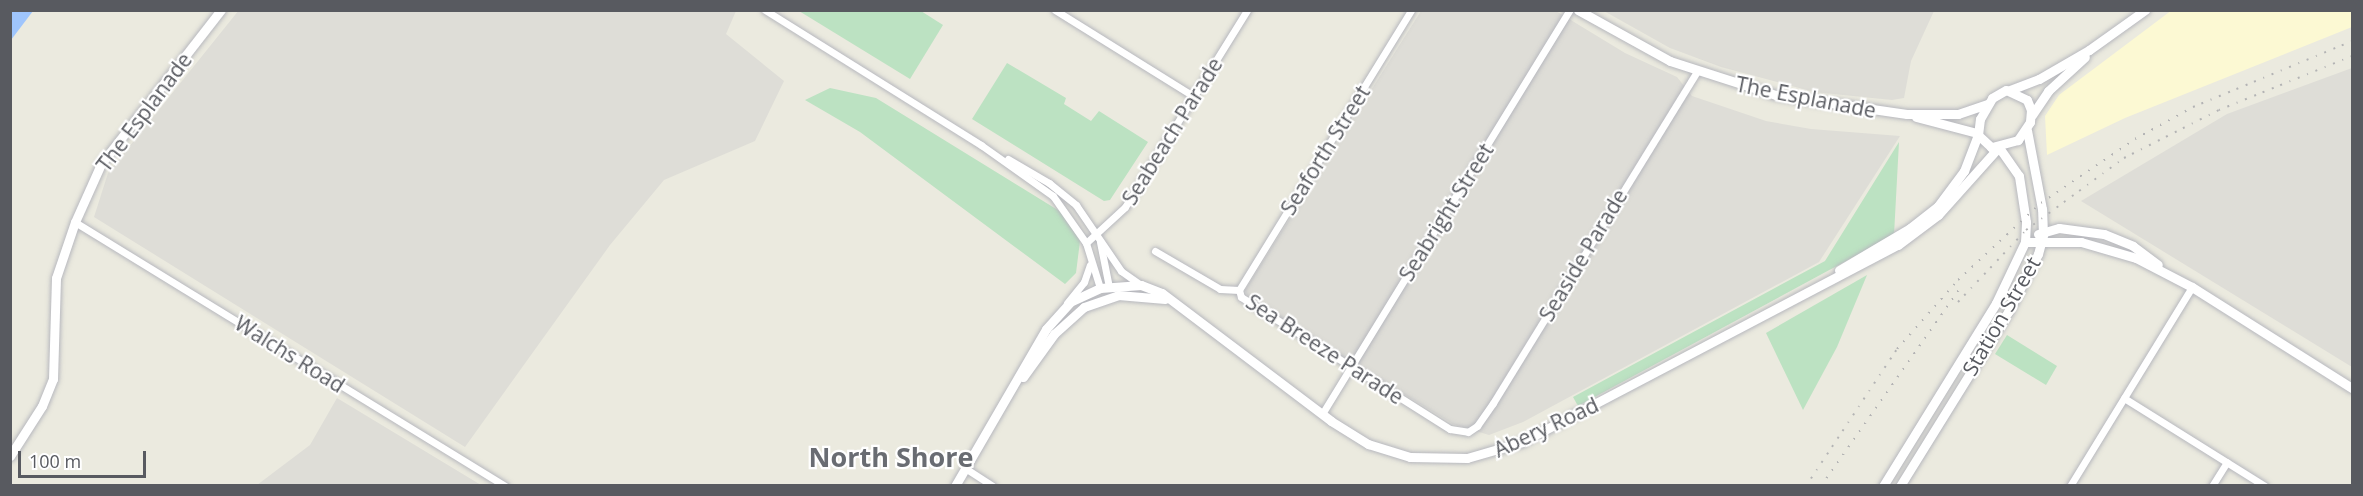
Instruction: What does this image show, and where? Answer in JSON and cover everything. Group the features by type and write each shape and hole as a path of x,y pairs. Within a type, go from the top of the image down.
{"main road":[{"name":"The Esplanade","path":"10,456 42,406 53,379 56,278 75,222 101,165 221,10"},
{"name":"The Esplanade","path":"1578,10 1630,41 1697,71 1776,95 1907,114 1978,134"},
{"path":"2100,43 2048,91 2031,116 2027,130 2018,140 1998,147 1987,145 1978,134 1987,104 1998,93 2039,79 2100,43 2145,10"},
{"path":"2010,90 2027,99 2031,116"},
{"name":"The Esplanade","path":"1907,114 1958,114 1987,104"},
{"name":"Station Street","path":"1900,486 2008,312 2042,236 2027,130"},
{"name":"Abery Road","path":"1141,285 1183,307 1322,414 1359,439 1404,456 1454,460 1492,453 1532,437 1827,279 1910,228 1938,206 1964,171 1978,134"},
{"name":"Abery Road","path":"1827,279 1875,258 1923,229 1998,147"},
{"name":"Station Street","path":"1883,486 1996,303 2025,242 2026,222 2019,176 1998,147"},
{"path":"2025,242 2059,228 2104,234 2133,246 2164,271 2352,388"},
{"path":"955,486 1057,314 1073,300 1104,287 1141,285"},
{"path":"1104,287 1106,298"},
{"path":"1008,396 1061,326 1081,309 1106,298 1145,295 1183,307"}],"street":[{"path":"765,10 981,145 1060,191 1097,234 1124,274 1141,285"},
{"path":"1055,10 1193,96"},
{"name":"Seabeach Parade","path":"1086,243 1125,207 1247,10"},
{"name":"Seaforth Street","path":"1239,290 1411,10"},
{"name":"Seabright Street","path":"1322,414 1570,10"},
{"name":"Seaside Parade","path":"1465,433 1477,426 1489,409 1697,71"},
{"path":"981,145 1053,196 1086,243 1104,287"},
{"name":"Walchs Road","path":"75,222 505,486"},
{"path":"1097,234 1104,287"},
{"name":"Sea Breeze Parade","path":"1155,251 1220,289 1239,290 1241,297 1450,429 1465,433"},
{"path":"1057,314 1084,282 1090,257"},
{"path":"2070,486 2192,287"},
{"path":"2124,398 2265,486"},
{"path":"2212,486 2227,462"},
{"path":"965,468 993,486"}],"shaded area":[{"path":"239,10 736,11 726,34 784,81 755,141 664,180 610,245 465,447 94,217 108,173"},
{"path":"2172,10 2352,11 2352,27 2125,118 2047,155 2045,116 2059,95"},
{"path":"1421,11 1556,11 1625,53 1677,77 1692,96 1766,121 1811,129 1900,136 1819,262 1523,422 1489,435 1453,424 1249,299 1245,290"},
{"path":"1604,11 1934,11 1911,61 1904,98 1892,100 1814,92 1721,67 1670,48"},
{"path":"2352,68 2352,367 2081,201 2227,114"},
{"path":"337,398 481,485 257,485 310,445"}],"green space":[{"path":"799,11 921,11 943,25 910,79"},
{"path":"1007,63 1066,98 1064,104 1091,121 1099,111 1148,142 1110,200 1104,201 972,119"},
{"path":"830,88 876,98 1061,212 1080,241 1076,273 1065,284 860,132 805,100"},
{"path":"1899,142 1894,235 1578,406 1573,397 1825,261"},
{"path":"1867,275 1837,347 1803,410 1766,333"},
{"path":"2007,335 2057,366 2046,385 1995,354"}],"water":[{"path":"10,11 33,11 11,40"}],"railway":[{"path":"1806,486 1897,349 1958,280 2041,203 2135,139 2193,107 2352,41"},
{"path":"1958,302 2026,230 2124,158 2219,110 2352,56"},
{"path":"1821,486 1959,290"}],"district":[{"name":"North Shore","path":"891,457"}]}
